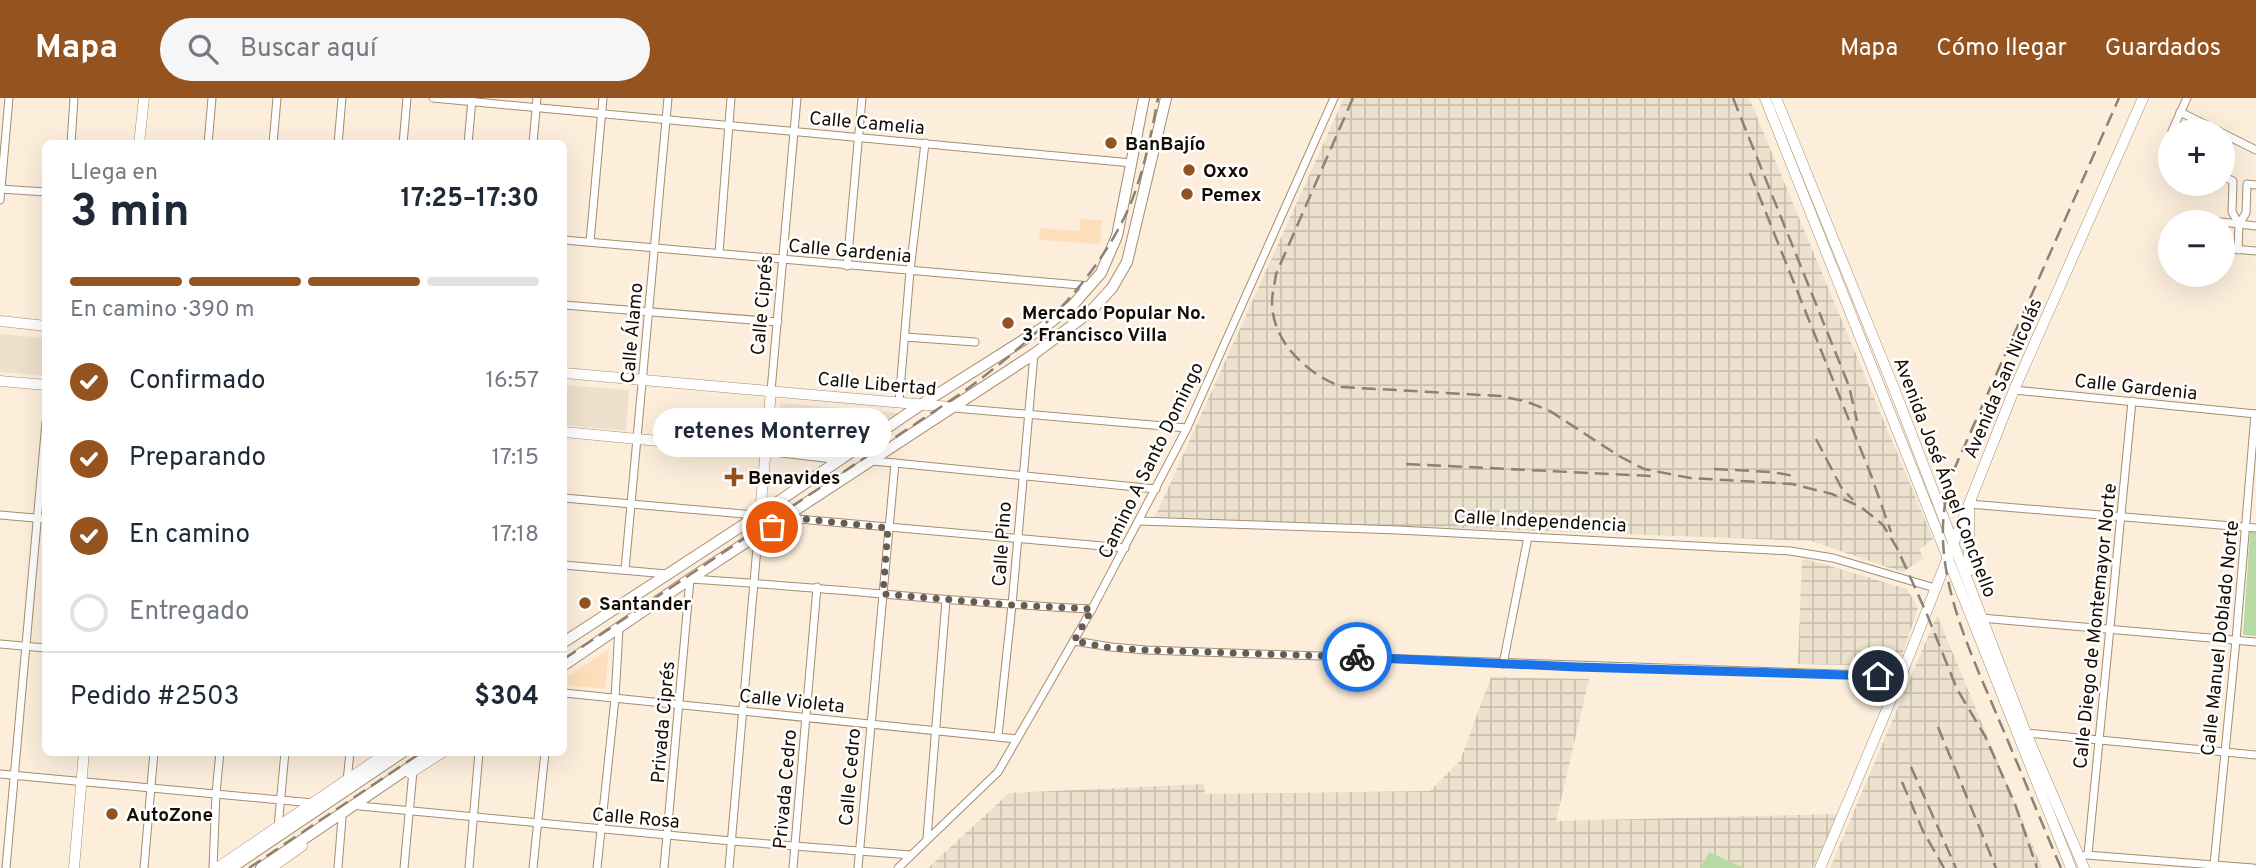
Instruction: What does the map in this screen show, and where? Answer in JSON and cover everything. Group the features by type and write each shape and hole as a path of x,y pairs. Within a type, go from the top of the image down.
{"main road":[{"path":"567,640 922,404 1059,317 1091,286 1108,261 1117,236 1144,98"},
{"path":"567,663 690,579 1034,354 1090,312 1120,276 1132,245 1166,98"},
{"path":"231,868 397,756"},
{"path":"261,868 426,756"}],"street":[{"path":"0,200 9,98"},
{"path":"71,140 74,98"},
{"path":"139,140 144,98"},
{"path":"208,140 212,98"},
{"path":"273,140 278,98"},
{"path":"338,140 342,98"},
{"path":"403,140 407,98"},
{"name":"Calle Camelia","path":"433,98 1132,163"},
{"path":"533,140 537,98"},
{"path":"590,242 603,98"},
{"name":"Calle Álamo","path":"625,570 668,98"},
{"path":"719,253 731,98"},
{"name":"Calle Ciprés","path":"760,514 797,98"},
{"path":"848,266 862,98"},
{"name":"Camino A Santo Domingo","path":"1074,641 1187,428 1335,98"},
{"name":"Avenida José Ángel Conchello","path":"1765,98 2071,868"},
{"name":"Avenida José Ángel Conchello","path":"1776,98 1895,391 2026,733 2083,856 2084,868"},
{"name":"Avenida San Nicolás","path":"1820,868 1901,676 2014,390 2143,98"},
{"path":"2177,119 2187,98"},
{"path":"468,140 472,100"},
{"path":"2180,112 2194,119"},
{"path":"2235,139 2256,150"},
{"path":"899,402 910,271 925,143"},
{"path":"2238,250 2239,224 2246,213 2252,184"},
{"path":"1,189 42,192"},
{"path":"2233,196 2232,212 2239,224"},
{"path":"2235,224 2256,226"},
{"name":"Calle Gardenia","path":"567,240 1091,286"},
{"path":"2235,250 2256,251"},
{"path":"567,304 778,322"},
{"path":"0,321 42,326"},
{"path":"905,337 975,342"},
{"name":"Calle Pino","path":"999,736 1034,354"},
{"name":"Calle Libertad","path":"567,373 1187,428"},
{"path":"0,381 42,385"},
{"name":"Calle Gardenia","path":"2014,390 2255,414"},
{"name":"Calle Diego de Montemayor Norte","path":"2083,856 2111,629 2132,401"},
{"name":"Calle Manuel Doblado Norte","path":"2214,865 2255,414"},
{"path":"567,432 841,460"},
{"path":"870,460 1156,489"},
{"name":"Calle Cedro","path":"858,868 869,724 895,463"},
{"path":"567,498 1125,548"},
{"path":"6,868 42,499"},
{"path":"1970,586 1969,503 2256,528"},
{"path":"0,514 41,518"},
{"name":"Calle Independencia","path":"1139,521 1528,537 1812,553 1935,588"},
{"path":"729,868 758,536"},
{"path":"1503,664 1528,537"},
{"path":"567,565 668,574"},
{"path":"690,579 1092,609"},
{"name":"Privada Ciprés","path":"664,868 690,579"},
{"name":"Privada Cedro","path":"793,868 817,587"},
{"path":"927,839 946,600"},
{"path":"1981,618 2256,642"},
{"path":"597,868 615,699 619,628"},
{"path":"898,868 998,772 1074,641 1111,648 1146,650 1901,676"},
{"path":"0,644 42,648"},
{"name":"Calle Violeta","path":"567,694 1017,739"},
{"path":"2026,733 2256,755"},
{"path":"74,868 85,756"},
{"path":"144,868 154,756"},
{"path":"215,868 220,756"},
{"path":"278,827 285,756"},
{"path":"347,781 350,756"},
{"path":"215,868 382,756"},
{"path":"273,867 437,756"},
{"path":"469,868 479,756"},
{"path":"534,868 545,756"},
{"path":"404,868 413,771"},
{"path":"0,774 314,803"},
{"name":"Calle Rosa","path":"360,806 911,855"},
{"path":"338,868 342,818"},
{"path":"2083,856 2253,868"}],"shaded area":[{"path":"1344,98 1749,98 1933,539 1919,550 1924,558 1902,572 1811,541 1155,517"},
{"path":"1080,219 1102,220 1100,244 1039,240 1040,228 1080,231"},
{"path":"0,334 42,338 42,376 0,372"},
{"path":"567,385 629,390 626,431 567,425"},
{"path":"780,403 898,413 838,452 777,448"},
{"path":"1802,560 1907,589 1918,608 1900,661 1893,666 1798,664"},
{"path":"1937,615 2042,868 1830,868"},
{"path":"609,649 605,689 567,685 567,677"},
{"path":"1491,677 1589,679 1556,821 1838,814 1813,868 928,868 1009,793 1204,784 1205,794 1430,791 1460,761"}],"green space":[{"path":"2250,531 2256,532 2256,636 2243,635"},
{"path":"1709,852 1744,868 1701,868"}],"railway":[{"path":"567,657 963,392 1031,337 1089,275 1120,226 1139,180 1158,98"},
{"path":"1353,98 1276,274 1272,299 1274,317 1278,330 1294,355 1316,374 1342,387 1500,396 1525,401 1550,411 1644,469 1690,478 1792,484 1832,494 1861,507 1883,525 1897,548 1957,689 1985,736 2015,804 2037,868"},
{"path":"1733,98 1849,386 1857,421"},
{"path":"2061,868 1961,628 1945,563 1943,530 1946,498 1956,465 2119,98"},
{"path":"1750,173 1871,475 1891,532"},
{"path":"1816,439 1841,487 1853,500"},
{"path":"1406,464 1651,476"},
{"path":"1714,469 1794,476"},
{"path":"1938,727 1996,868"},
{"path":"249,868 416,756"},
{"path":"1911,767 1956,868"},
{"path":"1902,782 1923,831 1944,868"}],"way so far":[{"path":"772,527 786,517 888,528 883,594 1092,609 1074,641 1111,648 1146,650 1357,657"}],"place":[{"name":"BanBajío","path":"1111,143"},
{"name":"Oxxo","path":"1189,170"},
{"name":"Pemex","path":"1187,194"},
{"name":"Mercado Popular No. 3 Francisco Villa","path":"1008,323"},
{"name":"Benavides","path":"734,477"},
{"name":"retenes Monterrey","path":"772,527"},
{"name":"Santander","path":"585,603"},
{"name":"AutoZone","path":"112,814"}],"route":[{"path":"1357,657 1878,676"}]}
